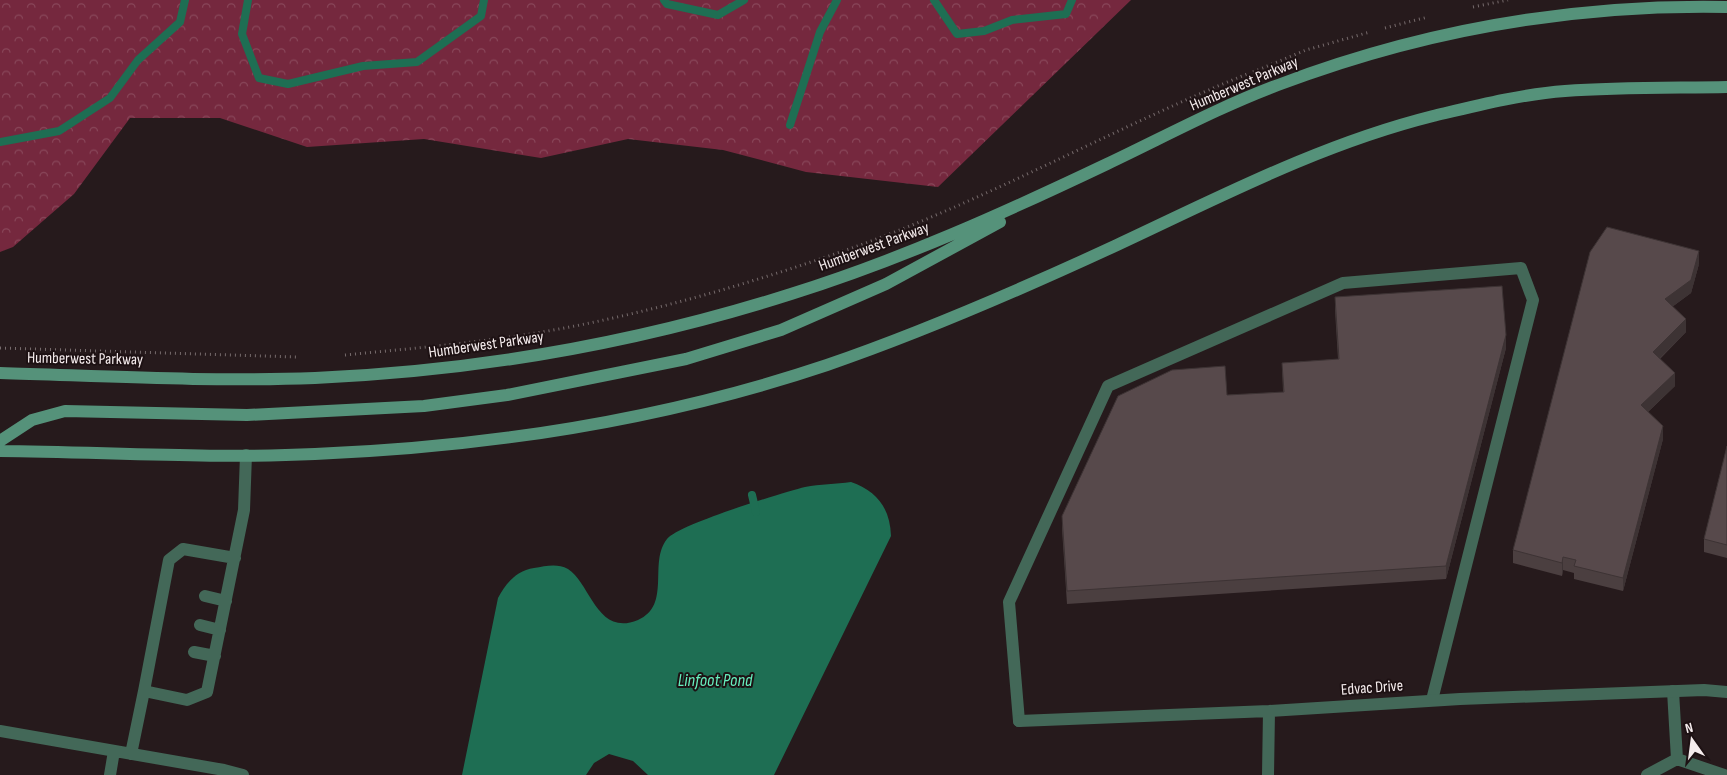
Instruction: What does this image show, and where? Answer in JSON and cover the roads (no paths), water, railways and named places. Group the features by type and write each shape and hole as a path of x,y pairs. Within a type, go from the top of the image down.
{"main road":[{"name":"Humberwest Parkway","path":"0,373 312,378 470,365 593,345 705,319 842,277 946,237 1108,164 1216,111 1275,86 1326,68 1432,37 1496,23 1583,13 1676,6 1727,7"},
{"path":"0,451 312,455 484,441 579,427 712,397 822,367 904,338 974,310 1295,162 1359,139 1431,117 1562,91 1727,87"},
{"path":"0,440 32,420 65,411 247,415 424,406 508,395 686,359 782,330 886,284 1108,164"}],"street":[{"name":"Edvac Drive","path":"1432,700 1533,300 1521,268 1343,283 1108,386 1009,602 1019,721 1269,711 1432,700 1704,690 1727,692"},
{"path":"144,691 187,700 207,692 244,510 246,455"},
{"path":"130,754 144,691 158,644 169,589 169,560 184,549 235,558"},
{"path":"205,596 226,601"},
{"path":"200,625 220,630"},
{"path":"194,652 215,656"},
{"path":"1673,691 1678,759"},
{"path":"1268,775 1269,711"},
{"path":"0,731 243,775"},
{"path":"110,775 114,751"},
{"path":"1647,775 1678,759 1724,775"}],"water":[{"name":"Linfoot Pond","path":"851,482 868,490 880,502 888,517 891,536 774,775 648,775 633,761 609,754 594,763 586,775 462,775 498,598 504,587 517,575 543,566 564,567 576,576 604,615 613,621 624,623 638,620 648,613 654,604 657,594 659,560 662,549 667,539 675,533 690,525 793,490 811,486"}],"waterway":[{"path":"0,142 59,131 110,98 138,60 180,22 185,0"},
{"path":"248,0 242,34 259,78 288,84 363,66 417,62 481,16 484,0"},
{"path":"664,0 667,4 718,15 744,0"},
{"path":"790,125 820,32 837,0"},
{"path":"934,0 957,34 984,31 1012,20 1066,14 1072,0"},
{"path":"752,495 756,512"}]}
